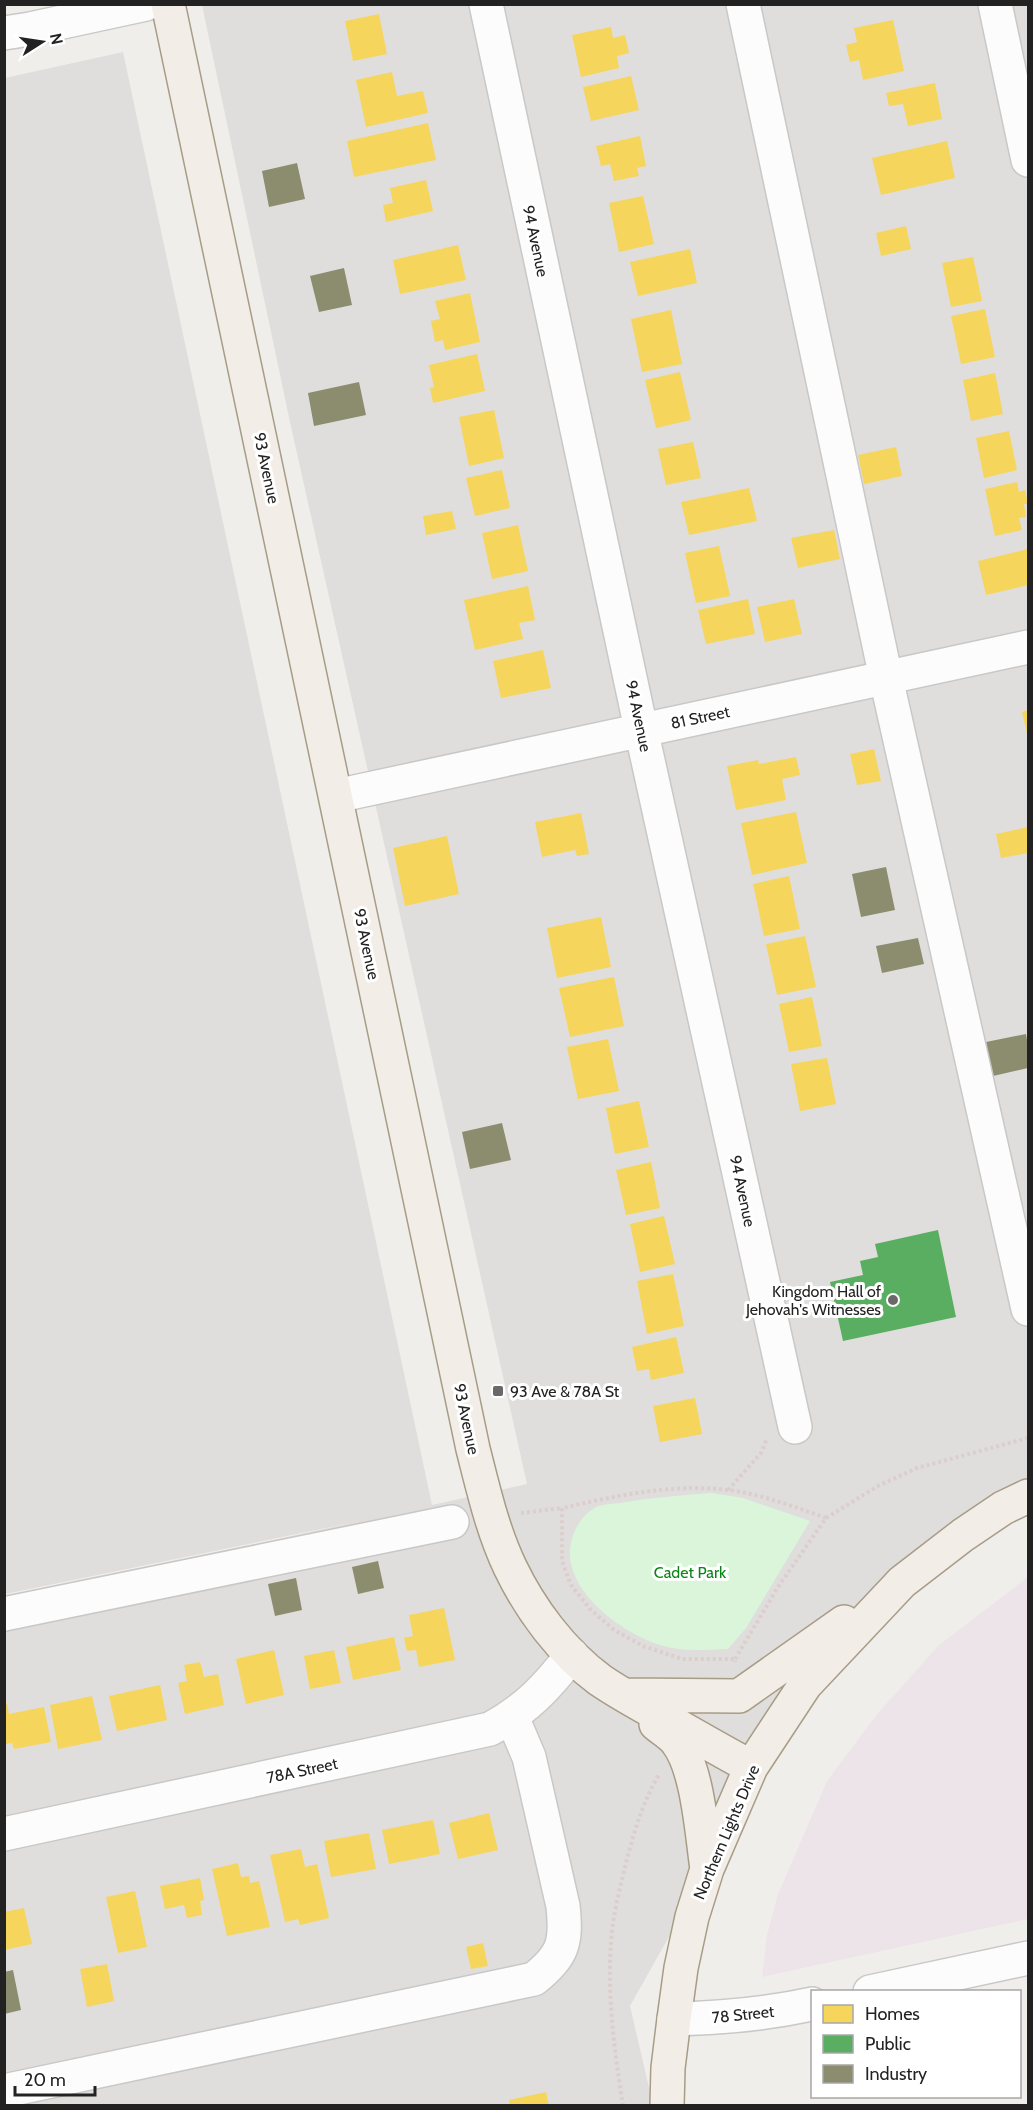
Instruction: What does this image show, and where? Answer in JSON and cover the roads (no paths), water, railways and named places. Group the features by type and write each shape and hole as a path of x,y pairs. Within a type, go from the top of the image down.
{"main road":[{"name":"93 Avenue","path":"168,4 470,1437 491,1517 520,1588 548,1628 572,1654 599,1679 623,1695 751,1767"},
{"name":"Northern Lights Drive","path":"667,2106 668,2068 674,2019 681,1968 692,1917 707,1869 751,1767 805,1685 902,1582 963,1535 1003,1508 1029,1496"},
{"path":"623,1695 740,1696 902,1582"},
{"path":"623,1695 676,1741 686,1756 693,1780 707,1869"}],"street":[{"path":"4,33 146,4"},
{"name":"94 Avenue","path":"486,4 641,729 795,1426"},
{"path":"743,4 886,678 1029,1309"},
{"path":"995,4 1029,160"},
{"name":"81 Street","path":"336,796 1029,647"},
{"path":"4,1614 452,1522"},
{"name":"78A Street","path":"4,1834 467,1735 490,1728 512,1717 547,1687 572,1654"},
{"path":"4,2091 534,1979 551,1965 562,1950 566,1929 563,1906 529,1757 512,1717"},
{"path":"879,1990 1029,1958"},
{"name":"78 Street","path":"674,2019 724,2018 775,2012 811,2004"}],"place":[{"name":"Kingdom Hall of Jehovah's Witnesses","path":"893,1300"},
{"name":"93 Ave & 78A St","path":"498,1391"}],"park label":[{"name":"Cadet Park","path":"690,1572"}]}
